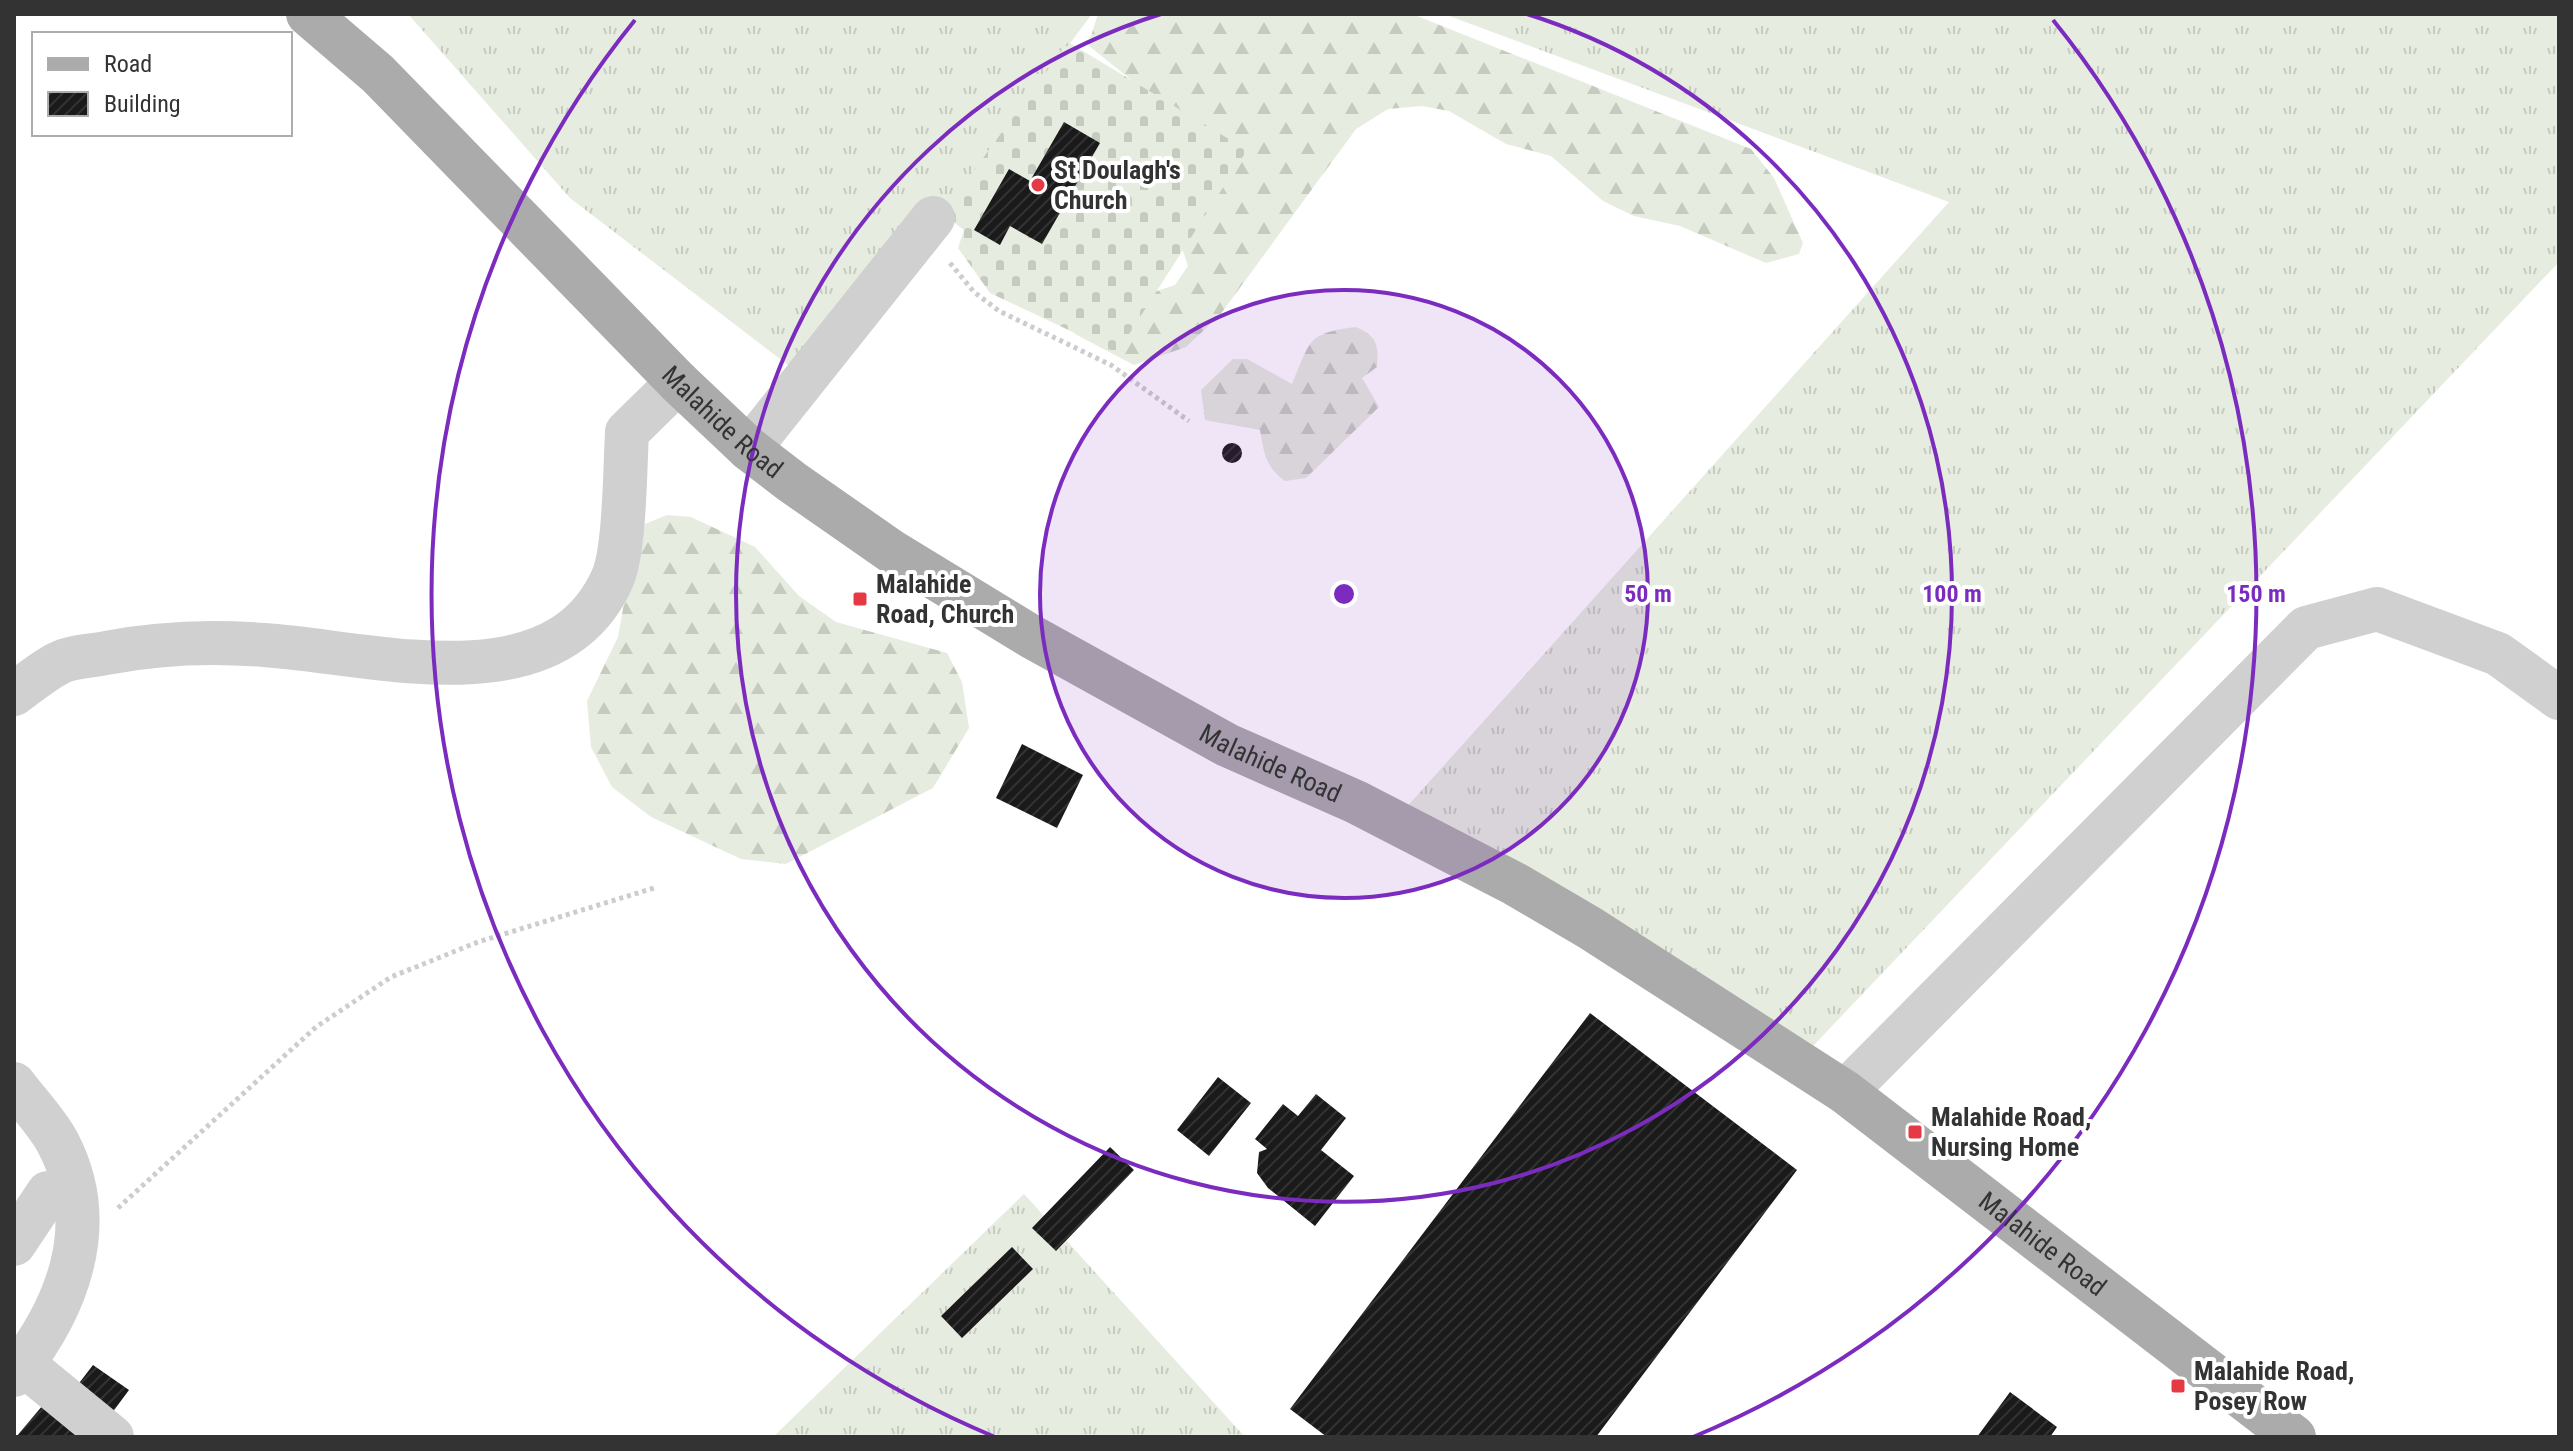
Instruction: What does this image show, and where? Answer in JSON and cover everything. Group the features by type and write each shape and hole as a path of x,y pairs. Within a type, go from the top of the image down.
{"main road":[{"name":"Malahide Road","path":"308,14 400,96 678,382 749,449 891,551 1032,637 1227,745 1356,802 1515,884 1845,1092 2294,1437"}],"lane":[{"path":"749,449 926,227"},
{"path":"14,694 60,662 142,646 263,644 392,660 478,663 534,652 585,622 614,576 627,432 678,382"},
{"path":"1845,1092 2306,628 2377,609 2498,654 2559,698"},
{"path":"14,1084 57,1143 75,1211 69,1283 48,1329 18,1369 112,1437"},
{"path":"14,1244 48,1193 75,1211"}],"path":[{"path":"926,227 974,292 999,311 1111,365 1189,421"},
{"path":"75,1211 112,1214 316,1027 391,977 478,942 654,888"}],"green space":[{"path":"408,14 1092,14 942,214 793,369 570,198"},
{"path":"1098,14 1412,14 1751,149 1774,178 1803,243 1799,254 1766,263 1680,226 1634,216 1603,201 1551,156 1506,144 1449,111 1422,106 1388,109 1356,129 1220,315 1186,347 1134,365 1075,334 1074,297 1154,292 1175,285 1188,266 1166,199 1181,120 1088,45"},
{"path":"1444,14 2559,14 2559,262 1812,1047 1404,810 1949,202"},
{"path":"1068,42 1247,150 1117,353 990,293 958,248 964,230 942,214"},
{"path":"1356,327 1368,334 1377,347 1377,367 1362,378 1379,407 1306,478 1285,481 1273,470 1266,458 1260,430 1205,420 1201,390 1233,359 1247,359 1292,384 1312,342 1327,333"},
{"path":"667,515 691,517 755,547 799,596 836,622 947,653 962,682 969,728 933,788 786,864 741,859 651,817 612,787 591,747 587,701 618,637 634,546 645,524"},
{"path":"1024,1194 1245,1437 773,1437"}],"building":[{"name":"St Doulagh's Church","path":"1064,122 1100,143 1042,244 1010,226 1000,245 974,230 1009,169 1030,181"},
{"path":"1232,443 1239,446 1242,453 1239,460 1232,463 1225,460 1222,453 1225,446"},
{"path":"1022,744 1083,775 1057,828 996,798"},
{"path":"1590,1013 1797,1170 1596,1437 1327,1437 1290,1409"},
{"path":"1218,1077 1251,1103 1209,1156 1177,1130"},
{"path":"1316,1094 1346,1118 1321,1150 1354,1176 1315,1226 1268,1188 1257,1173 1259,1152 1267,1149 1255,1139 1283,1104 1298,1116"},
{"path":"1110,1147 1134,1170 1056,1251 1032,1228"},
{"path":"1012,1247 1033,1269 962,1338 941,1316"},
{"path":"93,1365 129,1390 109,1417 73,1391"},
{"path":"2010,1392 2057,1427 2050,1437 1977,1437"},
{"path":"43,1405 83,1437 16,1437"}],"place":[{"name":"St Doulagh's Church","path":"1038,185"},
{"name":"Malahide Road, Church","path":"860,599"},
{"name":"Malahide Road, Nursing Home","path":"1915,1132"},
{"name":"Malahide Road, Posey Row","path":"2178,1386"}]}
